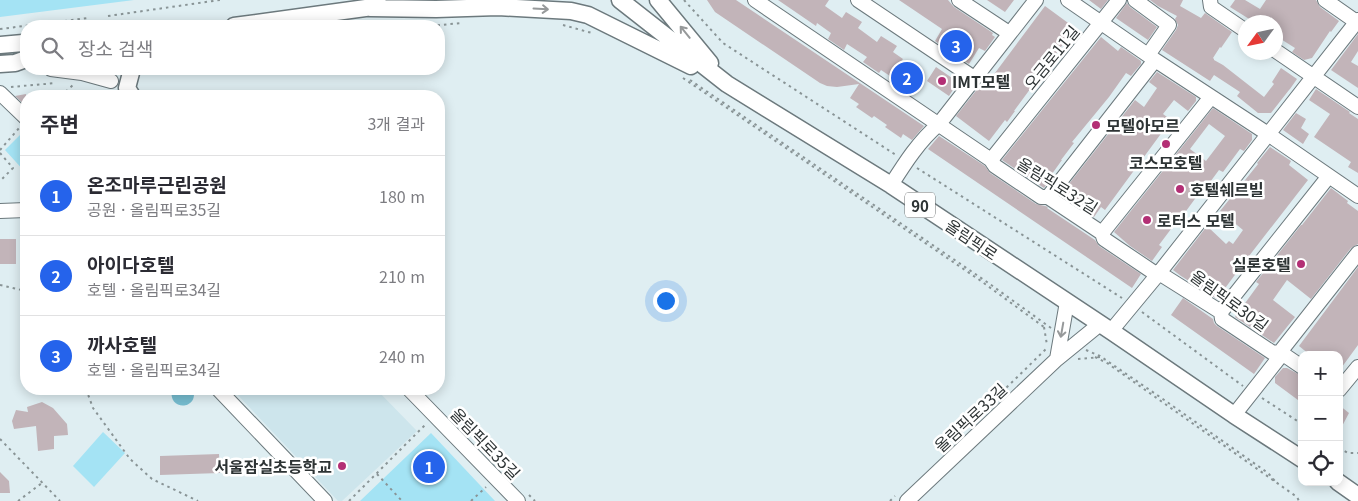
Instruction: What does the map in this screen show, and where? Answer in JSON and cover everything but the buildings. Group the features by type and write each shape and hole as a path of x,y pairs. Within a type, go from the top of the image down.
{"main road":[{"name":"90","path":"279,20 419,0"},
{"name":"올림픽로","path":"620,0 727,84 891,185 1298,456"},
{"path":"658,0 727,84"},
{"name":"90","path":"370,8 436,9 498,7 571,11 594,18 727,84"},
{"path":"0,45 20,43"},
{"path":"129,90 131,75"},
{"path":"1343,486 1358,496"}],"street":[{"name":"올림픽로32길","path":"755,0 939,124 991,160 995,166 1041,197 1048,197 1102,233 1104,239 1153,272 1159,273"},
{"path":"858,0 974,78"},
{"path":"959,0 1009,33"},
{"path":"891,185 906,161 927,134 939,124 1036,0"},
{"name":"오금로11길","path":"1068,0 1358,196"},
{"name":"오금로11길","path":"991,160 1119,0"},
{"path":"1048,197 1152,57 1169,25 1135,0"},
{"path":"1210,0 1211,7 1238,26"},
{"path":"1105,328 1132,305 1159,273 1358,22 1325,0"},
{"path":"1283,56 1358,107"},
{"path":"89,75 111,81"},
{"path":"105,75 119,90"},
{"path":"5,90 20,115"},
{"path":"1102,233 1211,97"},
{"path":"1221,312 1329,176"},
{"path":"0,211 20,210"},
{"path":"1234,415 1279,358 1280,352 1358,253"},
{"name":"올림픽로30길","path":"1159,273 1221,312 1222,319 1273,353 1280,352"},
{"path":"1057,359 1067,302"},
{"name":"올림픽로33길","path":"902,498 1057,359 1074,345 1105,328"},
{"path":"1280,352 1298,363"},
{"path":"1343,385 1358,367"},
{"path":"224,395 325,501"},
{"name":"올림픽로35길","path":"415,395 518,501"}],"path":[{"path":"108,16 220,0"},
{"path":"684,0 724,43 1132,305 1252,392 1298,421"},
{"path":"72,20 88,18"},
{"path":"562,24 597,35"},
{"path":"0,29 20,26"},
{"path":"1044,327 981,281 680,75 987,282 1061,335"},
{"path":"5,90 58,83"},
{"path":"67,90 75,83"},
{"path":"0,150 20,127"},
{"path":"0,154 13,168 0,181"},
{"path":"0,285 20,290"},
{"path":"954,438 1047,347 1043,322"},
{"path":"1074,345 1101,357 1268,473 1275,481"},
{"path":"1101,357 1095,357 1107,363 1275,481 1297,497 1299,501"},
{"path":"88,395 93,408 130,459 152,479 198,501"},
{"path":"349,501 428,423"},
{"path":"0,439 60,501"},
{"path":"1343,451 1348,454 1358,453"},
{"path":"377,474 402,501"},
{"path":"18,501 42,483"},
{"path":"472,501 488,485"},
{"path":"890,501 902,498"}],"shaded area":[{"path":"0,0 134,0 0,17"},
{"path":"20,135 20,166 5,150"},
{"name":"서울잠실초등학교","path":"238,395 382,395 417,431 342,501 338,501"},
{"path":"172,396 194,396 192,401 183,406 174,402"},
{"path":"103,432 125,453 94,487 73,466"},
{"path":"431,433 495,501 360,501"}],"place":[{"name":"까사호텔","path":"956,46"},
{"name":"아이다호텔","path":"907,78"},
{"name":"IMT모텔","path":"942,81"},
{"name":"모텔아모르","path":"1096,125"},
{"name":"코스모호텔","path":"1166,144"},
{"name":"호텔쉐르빌","path":"1180,189"},
{"name":"로터스 모텔","path":"1147,220"},
{"name":"실론호텔","path":"1301,264"},
{"name":"서울잠실초등학교","path":"342,466"},
{"name":"온조마루근린공원","path":"429,467"}]}
